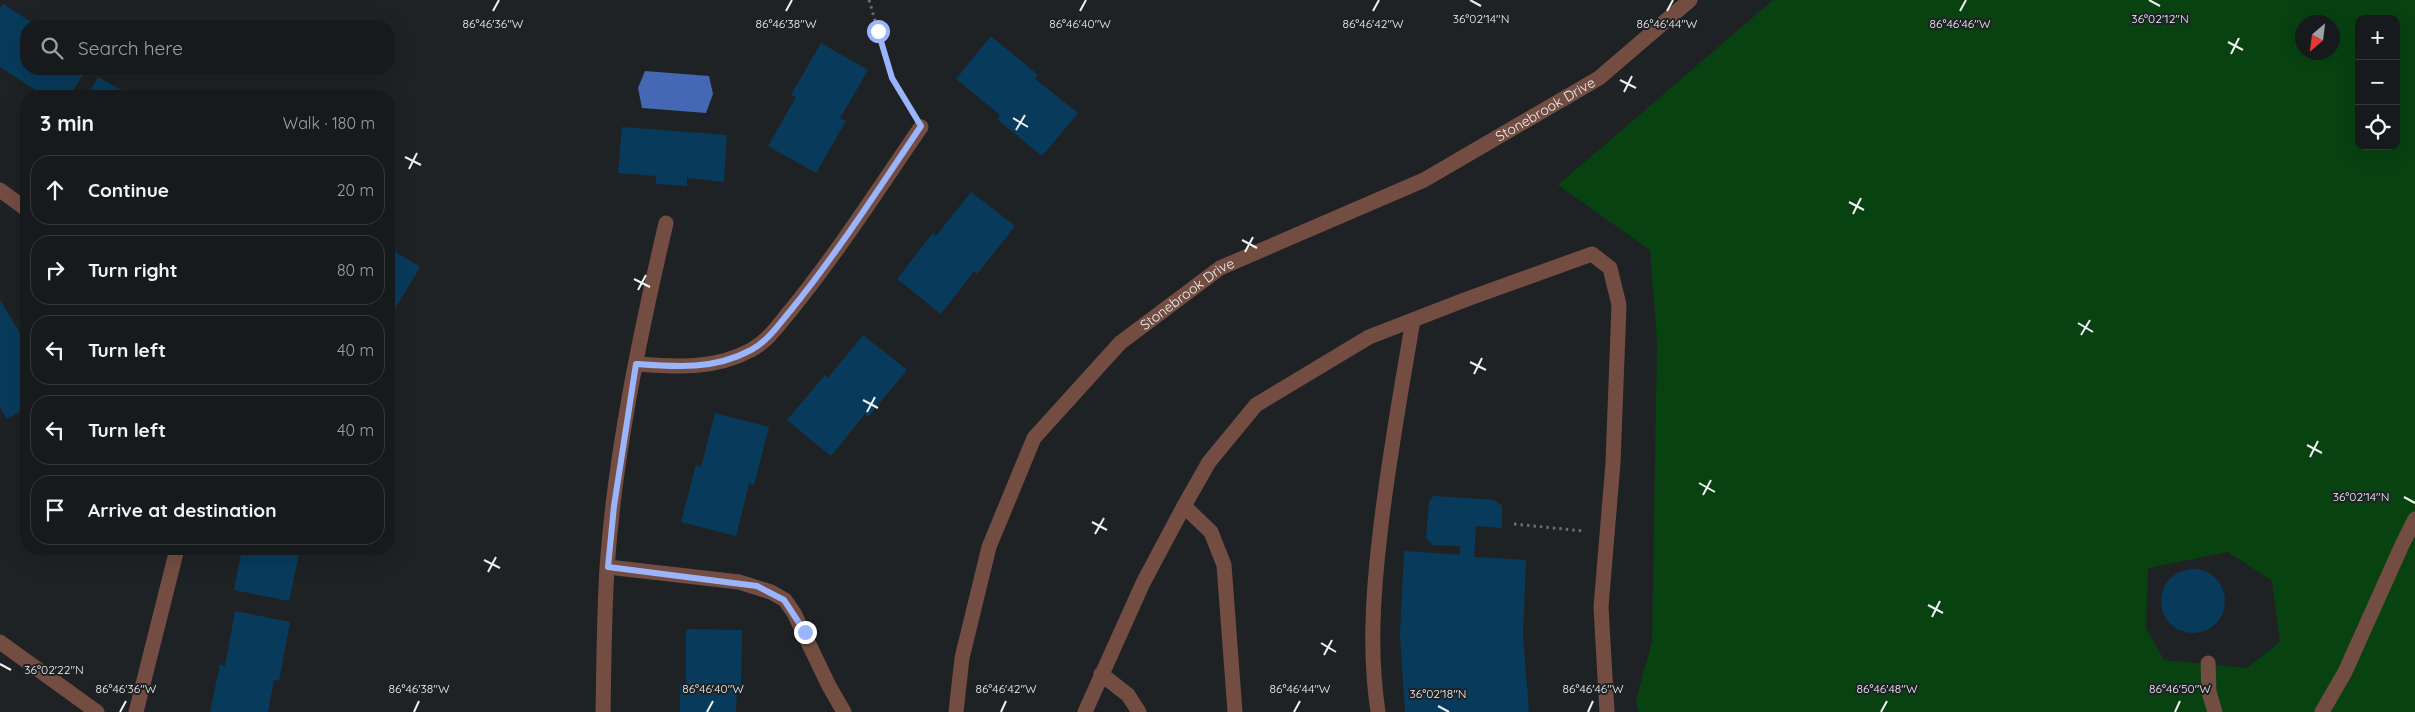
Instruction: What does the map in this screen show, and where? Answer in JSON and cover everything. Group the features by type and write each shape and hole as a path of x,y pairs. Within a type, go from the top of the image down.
{"street":[{"name":"Stonebrook Drive","path":"956,712 962,658 989,547 1034,438 1120,343 1220,268 1424,180 1599,78 1690,0"},
{"path":"636,364 680,367 707,366 752,350 764,341 809,288 921,126"},
{"path":"0,190 20,205"},
{"path":"603,712 608,567 614,506 636,364 666,223"},
{"path":"1085,712 1143,582 1184,506 1209,462 1256,405 1369,337 1592,254 1610,268 1619,305 1613,463 1601,607 1607,712"},
{"path":"1378,712 1372,638 1374,582 1388,465 1413,320"},
{"path":"1184,506 1211,532 1224,565 1235,712"},
{"path":"2322,712 2345,672 2415,520"},
{"path":"136,712 175,555"},
{"path":"608,567 739,582 757,586 778,596 784,600 794,613 829,686 844,712"},
{"path":"0,642 97,712"},
{"path":"2208,663 2209,692 2215,712"},
{"path":"1101,674 1128,695 1139,712"}],"path":[{"path":"869,0 892,78 921,126"},
{"path":"1514,524 1606,533"}],"green space":[{"path":"1773,0 2415,0 2415,712 1639,712 1636,701 1652,641 1657,341 1650,250 1558,185","holes":["2228,552 2272,581 2280,642 2247,668 2164,660 2146,628 2148,568"]}],"water":[{"path":"645,71 709,76 713,94 706,113 642,108 638,88"}],"building":[{"path":"3,4 28,20 20,20 20,75 83,75 73,90 36,90 0,67 0,8"},
{"path":"991,36 1038,75 1035,79 1078,113 1042,156 997,119 1000,115 956,79"},
{"path":"821,43 868,70 840,118 846,121 816,173 768,146 796,97 791,95"},
{"path":"98,77 121,90 91,90"},
{"path":"622,127 727,135 724,182 687,178 687,186 656,184 656,176 618,173"},
{"path":"971,192 1015,226 977,274 974,271 941,314 897,279 933,233 936,236"},
{"path":"395,252 420,267 395,309"},
{"path":"0,300 20,333 20,411 7,419 0,407"},
{"path":"863,335 907,370 868,417 865,414 831,456 787,420 825,375 828,378"},
{"path":"715,413 769,427 754,485 749,484 736,536 681,522 696,465 701,467"},
{"path":"1433,496 1494,500 1502,506 1502,528 1476,526 1474,557 1526,560 1523,636 1529,712 1405,712 1400,634 1404,551 1460,555 1460,546 1433,545 1426,538 1429,502"},
{"path":"241,555 299,555 289,601 234,590"},
{"path":"2193,569 2211,575 2219,583 2225,601 2219,619 2211,627 2193,633 2175,627 2167,619 2161,601 2167,583 2175,575"},
{"path":"235,611 290,622 279,681 274,680 268,712 210,712 220,664 225,666"},
{"path":"686,629 742,630 741,690 737,690 736,712 680,712 680,685 686,685"}],"route":[{"path":"805,632 784,600 757,586 739,582 703,580 608,567 614,506 636,364 680,367 707,366 752,350 764,341 809,288 921,126 892,78 878,31"}]}
